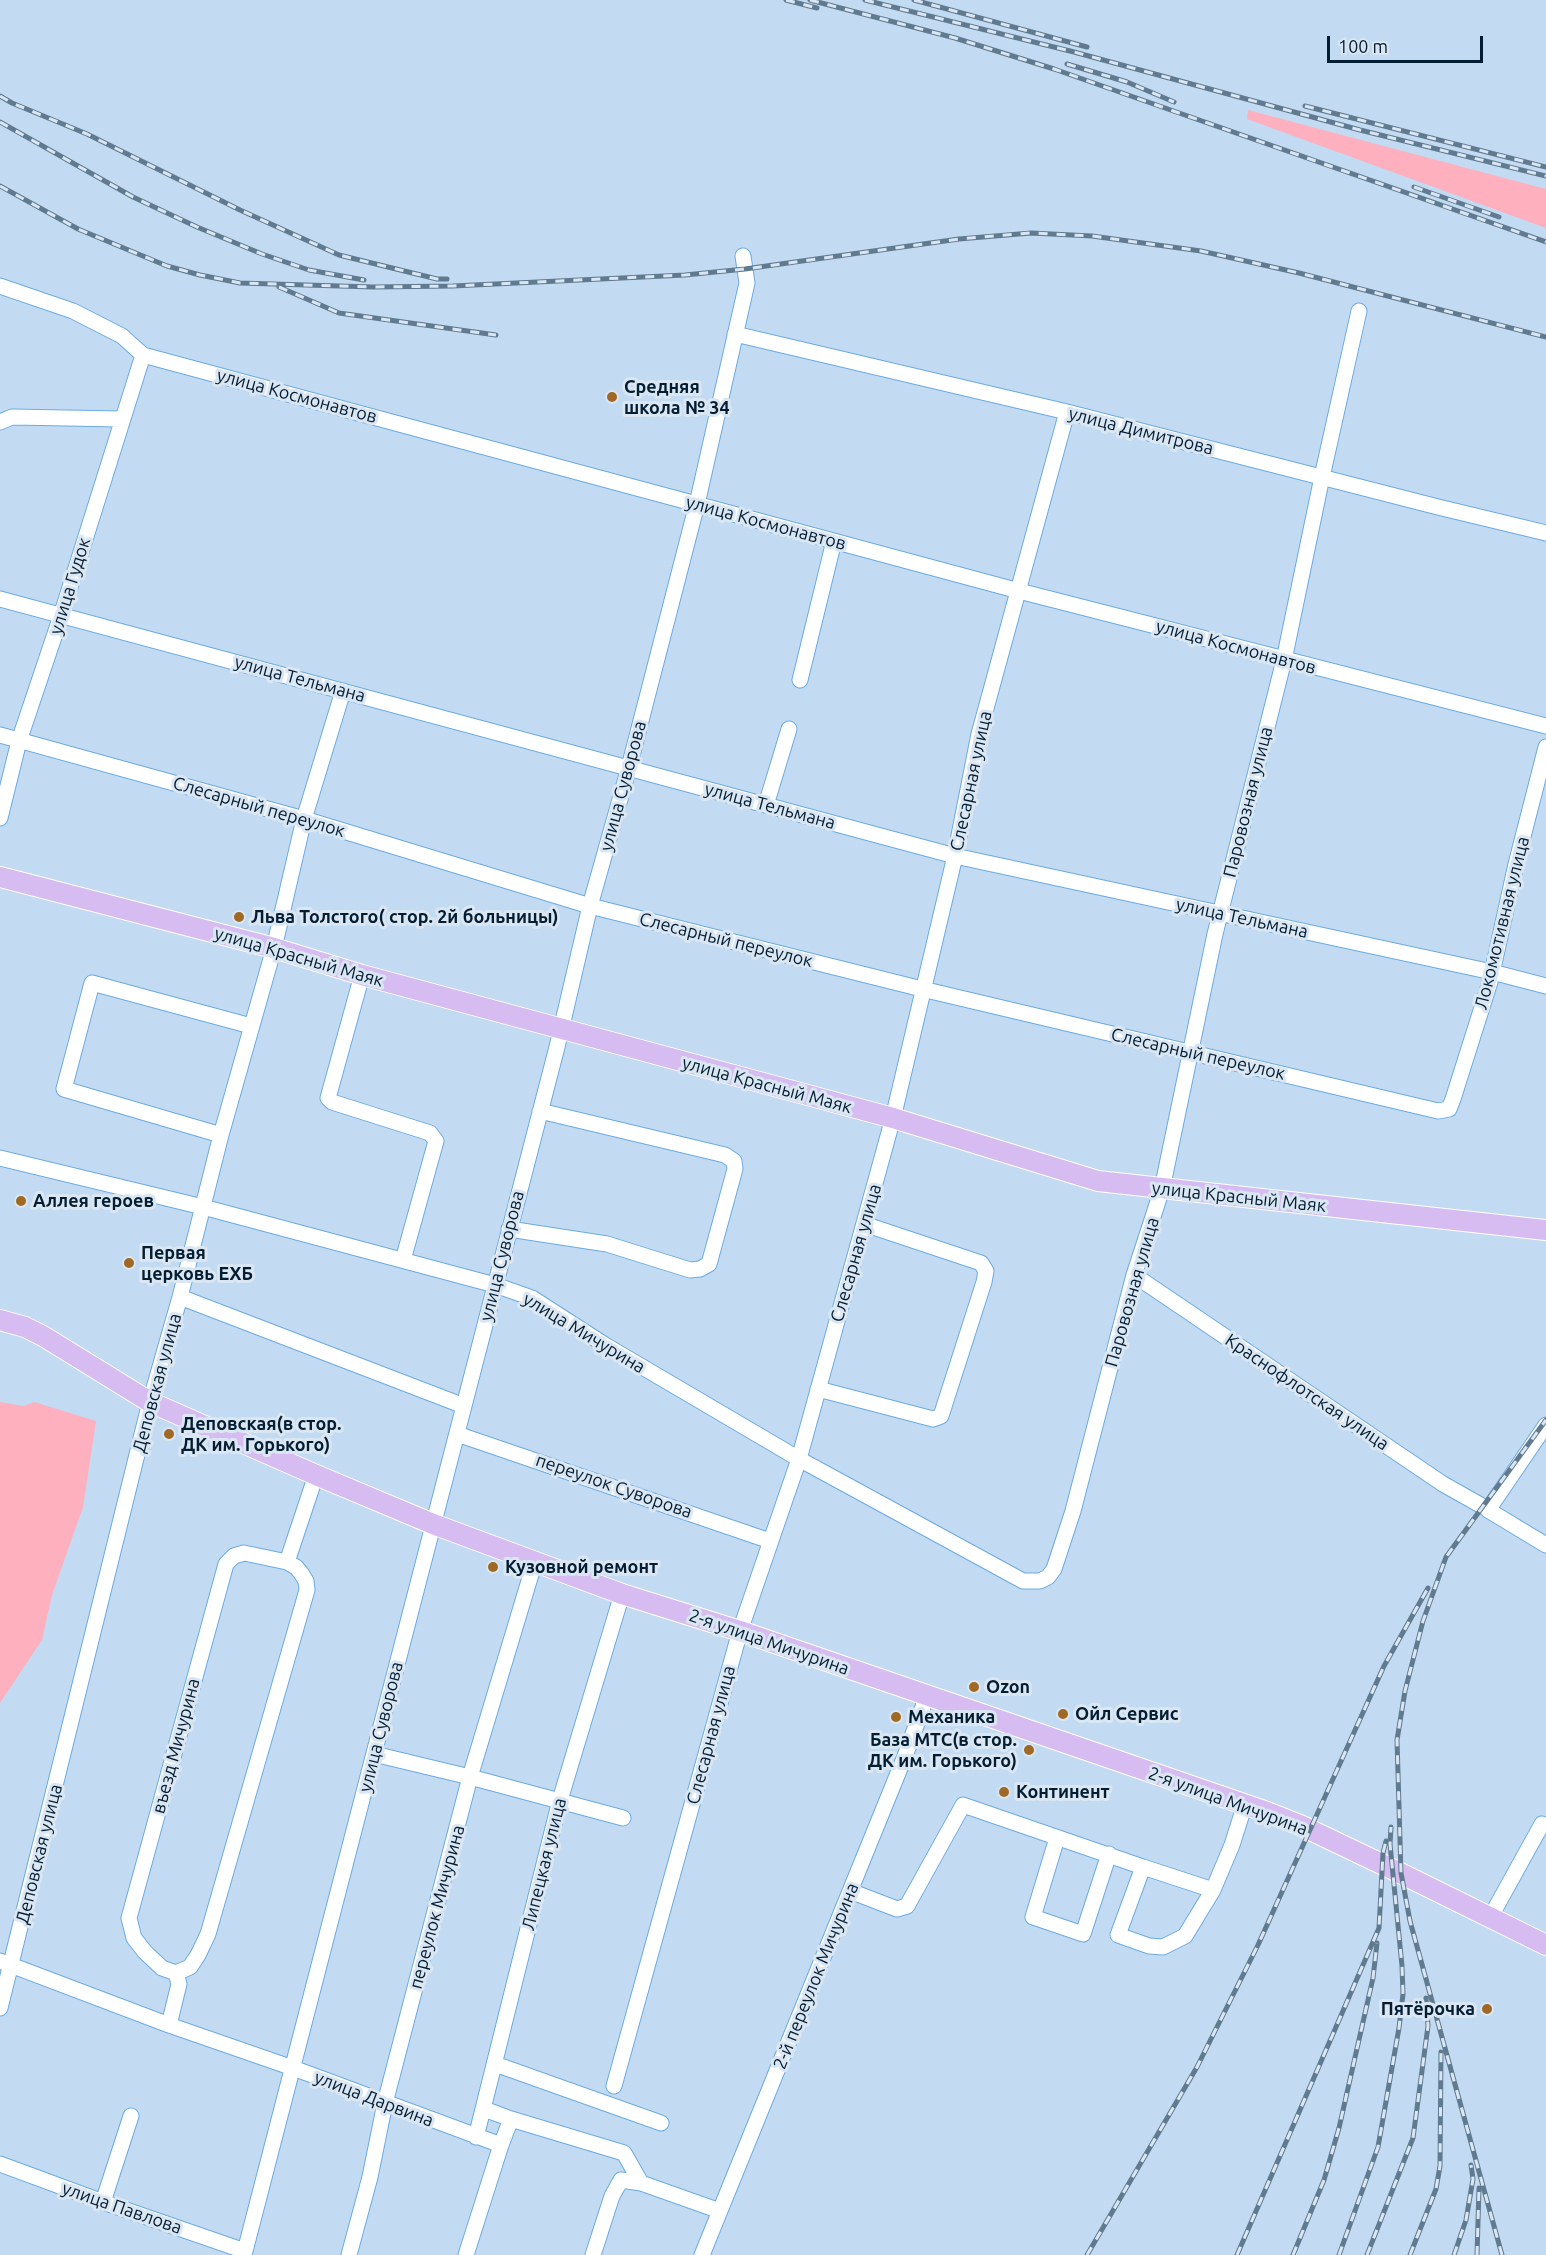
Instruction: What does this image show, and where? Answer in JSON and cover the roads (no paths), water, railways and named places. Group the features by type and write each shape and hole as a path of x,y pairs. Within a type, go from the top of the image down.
{"main road":[{"name":"улица Красный Маяк","path":"0,877 274,948 362,975 893,1119 1098,1181 1546,1230"},
{"name":"2-я улица Мичурина","path":"0,1320 25,1327 43,1336 150,1402 316,1476 433,1524 622,1594 740,1631 1245,1804 1300,1825 1546,1945"}],"street":[{"name":"улица Суворова","path":"245,2253 510,1229 590,906 697,504 747,283 743,256"},
{"name":"улица Космонавтов","path":"0,286 73,311 122,336 142,355 1019,591 1546,726"},
{"name":"Паровозная улица","path":"1023,1581 1040,1581 1048,1577 1054,1569 1076,1500 1134,1275 1162,1189 1220,914 1284,660 1359,311"},
{"name":"улица Димитрова","path":"735,334 1067,412 1546,533"},
{"name":"улица Гудок","path":"0,818 19,741 62,615 142,355"},
{"name":"Слесарная улица","path":"614,2086 740,1631 798,1459 893,1119 955,856 979,734 1067,412"},
{"path":"0,422 12,417 122,419"},
{"path":"800,680 834,541"},
{"name":"улица Тельмана","path":"0,598 955,856 1492,972 1546,986"},
{"name":"Деповская улица","path":"0,2008 6,1963 150,1402 180,1297 221,1135 274,948 304,819 343,691"},
{"path":"766,805 789,729"},
{"name":"Слесарный переулок","path":"0,735 304,819 590,906 922,989 1438,1111 1449,1109 1453,1099"},
{"name":"Локомотивная улица","path":"1453,1099 1492,972 1516,864 1546,747"},
{"path":"362,975 328,1098 332,1102 430,1133 436,1141 403,1260"},
{"path":"221,1135 63,1089 92,983 251,1026"},
{"path":"510,1229 607,1244 690,1270 700,1269 709,1264 735,1169 734,1161 725,1155 540,1111"},
{"name":"улица Мичурина","path":"0,1158 203,1207 495,1285 532,1298 605,1345 798,1459 1023,1581"},
{"path":"818,1389 933,1419 941,1416 984,1282 986,1271 981,1263 864,1224"},
{"name":"Краснофлотская улица","path":"1134,1275 1443,1484 1546,1545"},
{"path":"180,1297 464,1406"},
{"path":"1485,1508 1546,1425"},
{"name":"переулок Суворова","path":"457,1434 770,1541"},
{"path":"169,2025 179,1984 176,1973 189,1967 198,1955 208,1934 308,1590 301,1573 287,1562 316,1476"},
{"name":"въезд Мичурина","path":"176,1973 162,1968 145,1952 134,1938 129,1918 226,1564 234,1556 244,1553 287,1562"},
{"name":"переулок Мичурина","path":"349,2255 366,2195 385,2103 471,1777 535,1561"},
{"name":"Липецкая улица","path":"476,2137 560,1800 622,1594"},
{"name":"2-й переулок Мичурина","path":"702,2255 927,1696"},
{"path":"374,1754 471,1777 623,1818"},
{"path":"1143,1867 1118,1935 1149,1946 1163,1947 1185,1936 1213,1890 1232,1845 1245,1804"},
{"path":"850,1892 897,1909 906,1906 963,1805 1213,1890"},
{"path":"1490,1918 1544,1824"},
{"path":"1057,1838 1034,1917 1083,1934 1109,1854"},
{"name":"улица Дарвина","path":"6,1963 169,2025 501,2145"},
{"path":"495,2064 661,2123"},
{"path":"484,2109 624,2153 641,2183"},
{"path":"103,2202 131,2116"},
{"path":"466,2255 511,2119"},
{"name":"улица Павлова","path":"0,2164 245,2253"},
{"path":"593,2255 612,2196 621,2180 641,2183 720,2211"}],"railway":[{"path":"786,0 817,8"},
{"path":"810,0 955,38 1054,69 1546,242"},
{"path":"865,0 1074,52 1360,130 1546,176"},
{"path":"914,0 1087,47"},
{"path":"1067,64 1127,82 1174,102"},
{"path":"0,96 87,134 240,210 339,255 437,279 447,279"},
{"path":"1305,106 1546,167"},
{"path":"0,122 133,197 197,227 262,254 309,270 364,280"},
{"path":"0,186 78,229 167,266 240,283 373,287 453,286 685,275 745,269 959,239 1031,233 1092,236 1201,251 1299,273 1546,337"},
{"path":"1414,187 1499,217"},
{"path":"279,287 339,313 496,335"},
{"path":"1502,2255 1410,1921 1401,1873 1397,1740 1405,1691 1423,1621 1446,1557 1546,1420"},
{"path":"1087,2255 1197,2067 1258,1945 1384,1666 1428,1588"},
{"path":"1339,2255 1378,2147 1399,2028 1403,1994 1402,1966 1390,1844 1391,1827"},
{"path":"1237,2255 1379,1928 1383,1853 1386,1841"},
{"path":"1293,2255 1324,2180 1339,2128 1373,1978 1377,1943"},
{"path":"1367,2255 1413,2138 1428,2026 1426,1998"},
{"path":"1410,2255 1436,2189 1440,2166 1441,2052"},
{"path":"1454,2255 1466,2220 1473,2179 1471,2165"},
{"path":"1477,2255 1479,2188"}],"place":[{"name":"Средняя школа № 34","path":"612,397"},
{"name":"Льва Толстого( стор. 2й больницы)","path":"239,917"},
{"name":"Аллея героев","path":"21,1201"},
{"name":"Первая церковь ЕХБ","path":"129,1263"},
{"name":"Деповская(в стор. ДК им. Горького)","path":"169,1434"},
{"name":"Кузовной ремонт","path":"493,1567"},
{"name":"Ozon","path":"974,1687"},
{"name":"Ойл Сервис","path":"1063,1714"},
{"name":"Механика","path":"896,1717"},
{"name":"База МТС(в стор. ДК им. Горького)","path":"1029,1750"},
{"name":"Континент","path":"1004,1792"},
{"name":"Пятёрочка","path":"1487,2009"}]}
